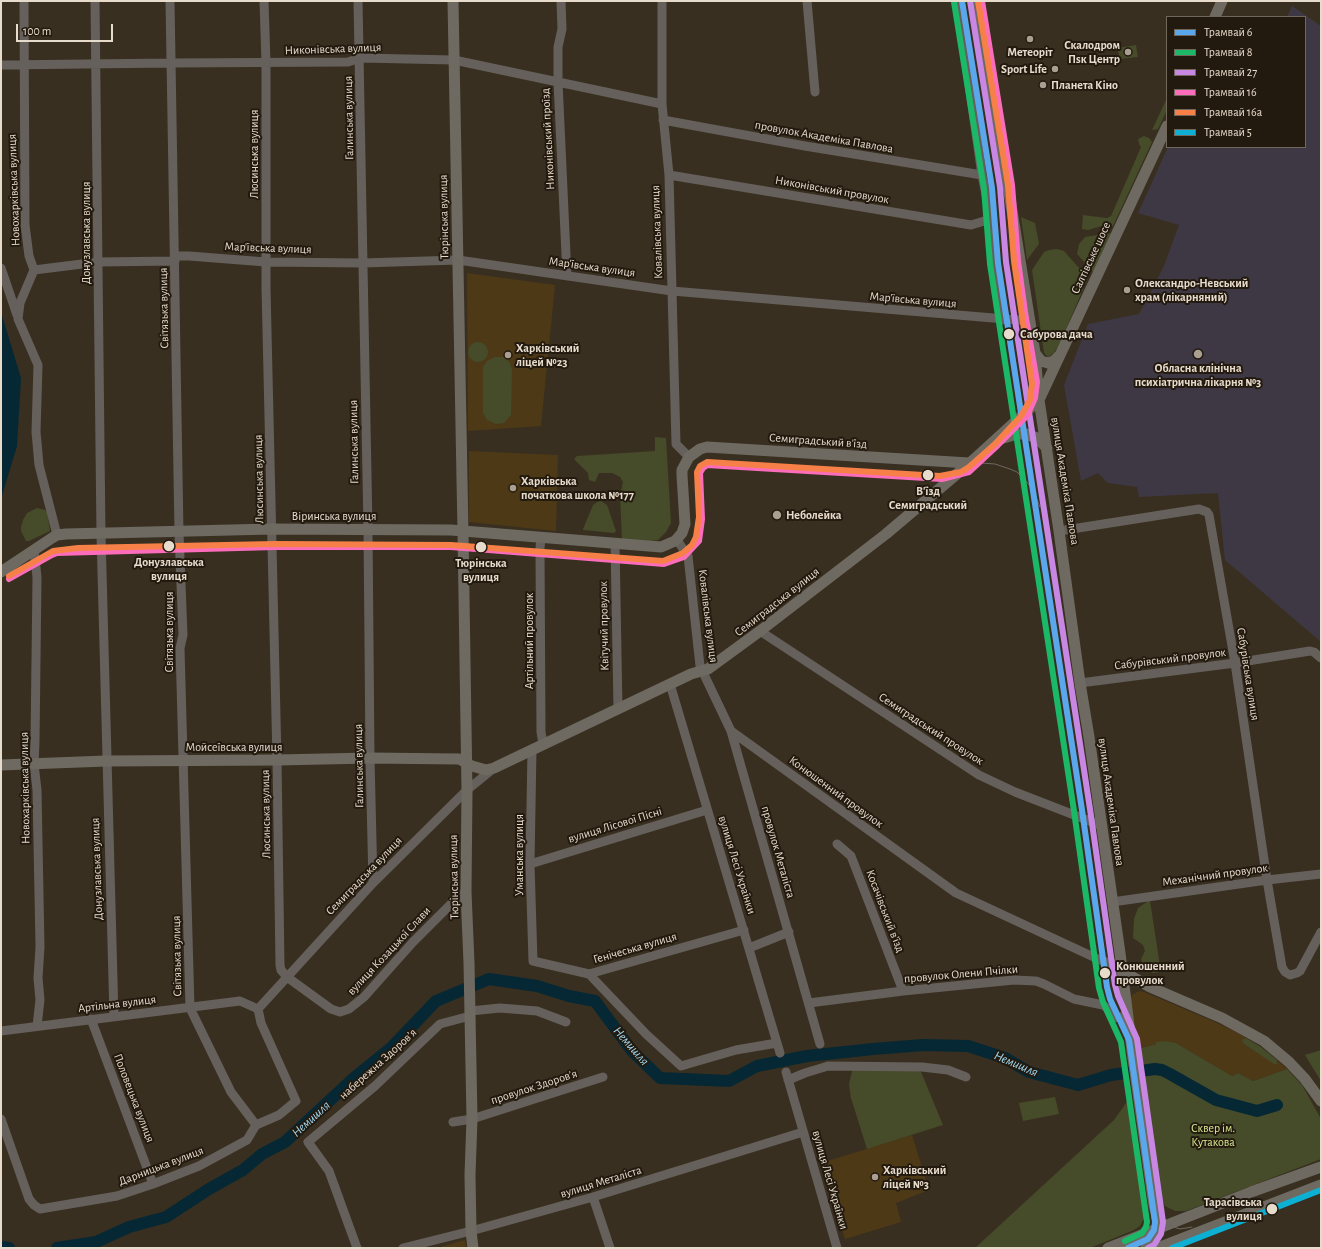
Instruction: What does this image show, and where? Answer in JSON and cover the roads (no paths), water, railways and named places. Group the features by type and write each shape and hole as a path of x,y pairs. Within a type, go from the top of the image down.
{"main road":[{"name":"Тюрінська вулиця","path":"453,1 467,790 466,892 472,1119 470,1175 471,1231 473,1248"},
{"name":"вулиця Академіка Павлова","path":"978,1 1034,353 1039,400 1089,737 1154,1205 1160,1228"},
{"path":"1215,16 1222,1"},
{"name":"Салтівське шосе","path":"1039,400 1166,128"},
{"path":"1034,353 1041,361 1048,363 1054,361 1060,354"},
{"name":"Семиградська вулиця","path":"466,763 482,770 494,768 691,674 714,666 886,534 995,441 1039,400"},
{"path":"995,441 1017,434 1026,434 1037,438 1047,448"},
{"name":"Семиградський в’їзд","path":"689,457 698,450 707,447 969,463"},
{"path":"677,540 682,533 685,524 682,475 684,465 689,457"},
{"name":"Віринська вулиця","path":"57,535 272,529 368,529 463,531 661,546 670,544 677,540"},
{"path":"1,572 57,535"},
{"name":"Мойсеївська вулиця","path":"1,765 106,761 370,758 459,760 466,763"},
{"path":"1121,966 1131,976 1150,987 1222,1018 1264,1041 1300,1073 1321,1101"},
{"path":"1108,1248 1321,1167"},
{"path":"1158,1248 1321,1185"},
{"path":"1146,1248 1156,1237 1160,1228"}],"street":[{"name":"Новохарківська вулиця","path":"24,1 25,224 29,256 34,270"},
{"name":"Донузлавська вулиця","path":"95,1 101,533 114,1017"},
{"name":"Світязька вулиця","path":"170,1 183,635 180,648 190,1008 231,1092 256,1125"},
{"name":"Люсинська вулиця","path":"264,1 266,62 266,262 280,965 281,970 287,977"},
{"name":"Галинська вулиця","path":"358,1 373,883"},
{"name":"Никонівський проїзд","path":"561,1 562,29 558,47 558,82 567,276"},
{"name":"Ковалівська вулиця","path":"662,1 662,104 669,175 676,444 689,457"},
{"path":"807,1 815,92"},
{"path":"957,1 982,175 991,219 997,286 1002,320"},
{"name":"Никонівська вулиця","path":"1,65 171,62 348,62 360,58 454,60 662,104"},
{"name":"провулок Академіка Павлова","path":"663,120 805,146 982,175"},
{"name":"Никонівський провулок","path":"669,175 970,225 991,219"},
{"name":"Мар'ївська вулиця","path":"34,270 98,262 175,259 188,256 266,262 363,263 458,260 672,291 1002,320 1029,321"},
{"path":"1,268 18,319 38,365 36,432 39,465 57,535"},
{"path":"18,319 20,303 34,270"},
{"name":"Сабурівська вулиця","path":"1059,531 1199,509 1207,512 1209,515 1235,663 1267,880 1283,970 1287,974 1290,975 1300,971 1321,932"},
{"name":"Артільний провулок","path":"541,537 541,732 543,744"},
{"name":"Ковалівська вулиця","path":"677,540 688,556 702,671"},
{"name":"Квітучий провулок","path":"615,543 618,709"},
{"name":"Новохарківська вулиця","path":"34,550 37,577 34,764 38,790 40,947 38,978 40,1000 38,1026"},
{"name":"Семиградський провулок","path":"760,631 979,774 1015,792 1100,824"},
{"name":"Сабурівський провулок","path":"1080,683 1235,663 1310,651 1314,652 1321,658"},
{"name":"провулок Металіста","path":"702,671 731,731 820,1044"},
{"name":"вулиця Лесі Українки","path":"670,684 780,1053"},
{"name":"Конюшенний провулок","path":"731,731 956,893 1100,960 1121,966"},
{"name":"Уманська вулиця","path":"532,749 530,864 533,961"},
{"name":"Семиградська вулиця","path":"258,1008 373,883 467,790 494,768"},
{"name":"вулиця Лісової Пісні","path":"530,864 707,810"},
{"name":"Косачівський в’їзд","path":"837,844 851,856 903,991"},
{"name":"Механічний провулок","path":"1112,902 1267,880 1321,874"},
{"name":"вулиця Козацької Слави","path":"287,977 331,1009 340,1012 349,1009 368,992 413,942 454,900 466,892"},
{"name":"Генічеська вулиця","path":"533,961 589,974 744,930"},
{"path":"749,948 789,932"},
{"path":"589,974 646,1034 681,1066 736,1050 777,1043"},
{"name":"провулок Олени Пчілки","path":"809,1003 903,991 1014,980 1044,984 1077,1000 1103,1005 1107,1008 1112,1018 1127,1016"},
{"name":"Артільна вулиця","path":"1,1031 240,1001 258,1008"},
{"path":"256,1125 279,1115 296,1101 261,1023 258,1008"},
{"name":"набережна Здоров’я","path":"357,1248 329,1171 308,1142 375,1086 440,1024 470,1010 500,1008 538,1011 566,1022"},
{"name":"Половецька вулиця","path":"91,1020 153,1184"},
{"name":"вулиця Лесі Українки","path":"838,1248 787,1076 828,1066 922,1067 948,1070 966,1077"},
{"name":"провулок Здоров’я","path":"453,1122 472,1119 603,1077"},
{"name":"Дарницька вулиця","path":"1,1119 29,1199 40,1209 118,1196 153,1184 199,1166 247,1140 256,1125"},
{"name":"вулиця Металіста","path":"403,1248 471,1231 593,1197 803,1132"},
{"path":"593,1197 610,1248"}],"water":[{"path":"1,312 21,378 17,446 1,499"}],"waterway":[{"name":"Немишля","path":"57,1248 96,1242 129,1227 166,1217 209,1189 243,1170 262,1154 285,1142 354,1078 391,1048 436,1001 489,979 537,986 569,996 595,1001 632,1051 660,1078 729,1081 757,1066 807,1056 923,1045 968,1046 1005,1058 1029,1072 1078,1085 1111,1075 1155,1069 1162,1070 1170,1074 1216,1100 1257,1111 1277,1105"},
{"name":"Немишля","path":"1,1247 9,1248"}],"tram line":[{"name":"6","path":"962,1 992,188 998,263 1082,810 1107,987 1110,999 1129,1040 1155,1222 1154,1230 1148,1239 1128,1248"},
{"name":"27","path":"970,1 1000,187 1006,262 1090,809 1115,985 1118,996 1137,1039 1163,1222 1161,1234 1154,1245 1148,1248"},
{"name":"16a","path":"9,576 53,551 78,548 275,544 451,545 663,561 683,553 692,545 696,537 699,517 697,472 700,466 707,462 940,476 961,472 969,467 995,444 1021,416 1030,400 1032,384 1014,261 1008,185 978,1"},
{"name":"16","path":"9,579 57,553 275,547 451,547 664,564 684,557 699,541 702,519 700,473 707,465 942,479 969,472 1027,416 1035,398 1037,382 1018,261 1012,185 982,1"},
{"name":"8","path":"954,2 984,189 990,264 1074,811 1099,988 1103,1002 1121,1042 1147,1222 1142,1233 1125,1241"},
{"path":"941,460 995,464 1017,472 1033,490 1040,507"},
{"name":"5","path":"1172,1248 1321,1190"},
{"path":"1153,1204 1158,1217 1167,1225 1180,1229 1192,1227"}],"place":[{"name":"Метеоріт","path":"1030,39"},
{"name":"Скалодром Пsк Центр","path":"1128,52"},
{"name":"Sport Life","path":"1055,69"},
{"name":"Планета Кіно","path":"1043,85"},
{"name":"Олександро-Невський храм (лікарняний)","path":"1127,290"},
{"name":"Сабурова дача","path":"1009,334"},
{"name":"Обласна клінічна психіатрична лікарня №3","path":"1198,354"},
{"name":"Харківський ліцей №23","path":"508,355"},
{"name":"В'їзд Семиградський","path":"928,475"},
{"name":"Харківська початкова школа №177","path":"513,488"},
{"name":"Неболейка","path":"777,515"},
{"name":"Донузлавська вулиця","path":"169,546"},
{"name":"Тюрінська вулиця","path":"481,547"},
{"name":"Конюшенний провулок","path":"1105,973"},
{"name":"Харківський ліцей №3","path":"875,1177"},
{"name":"Тарасівська вулиця","path":"1272,1209"}],"park label":[{"name":"Сквер ім. Кутакова","path":"1213,1135"}]}
